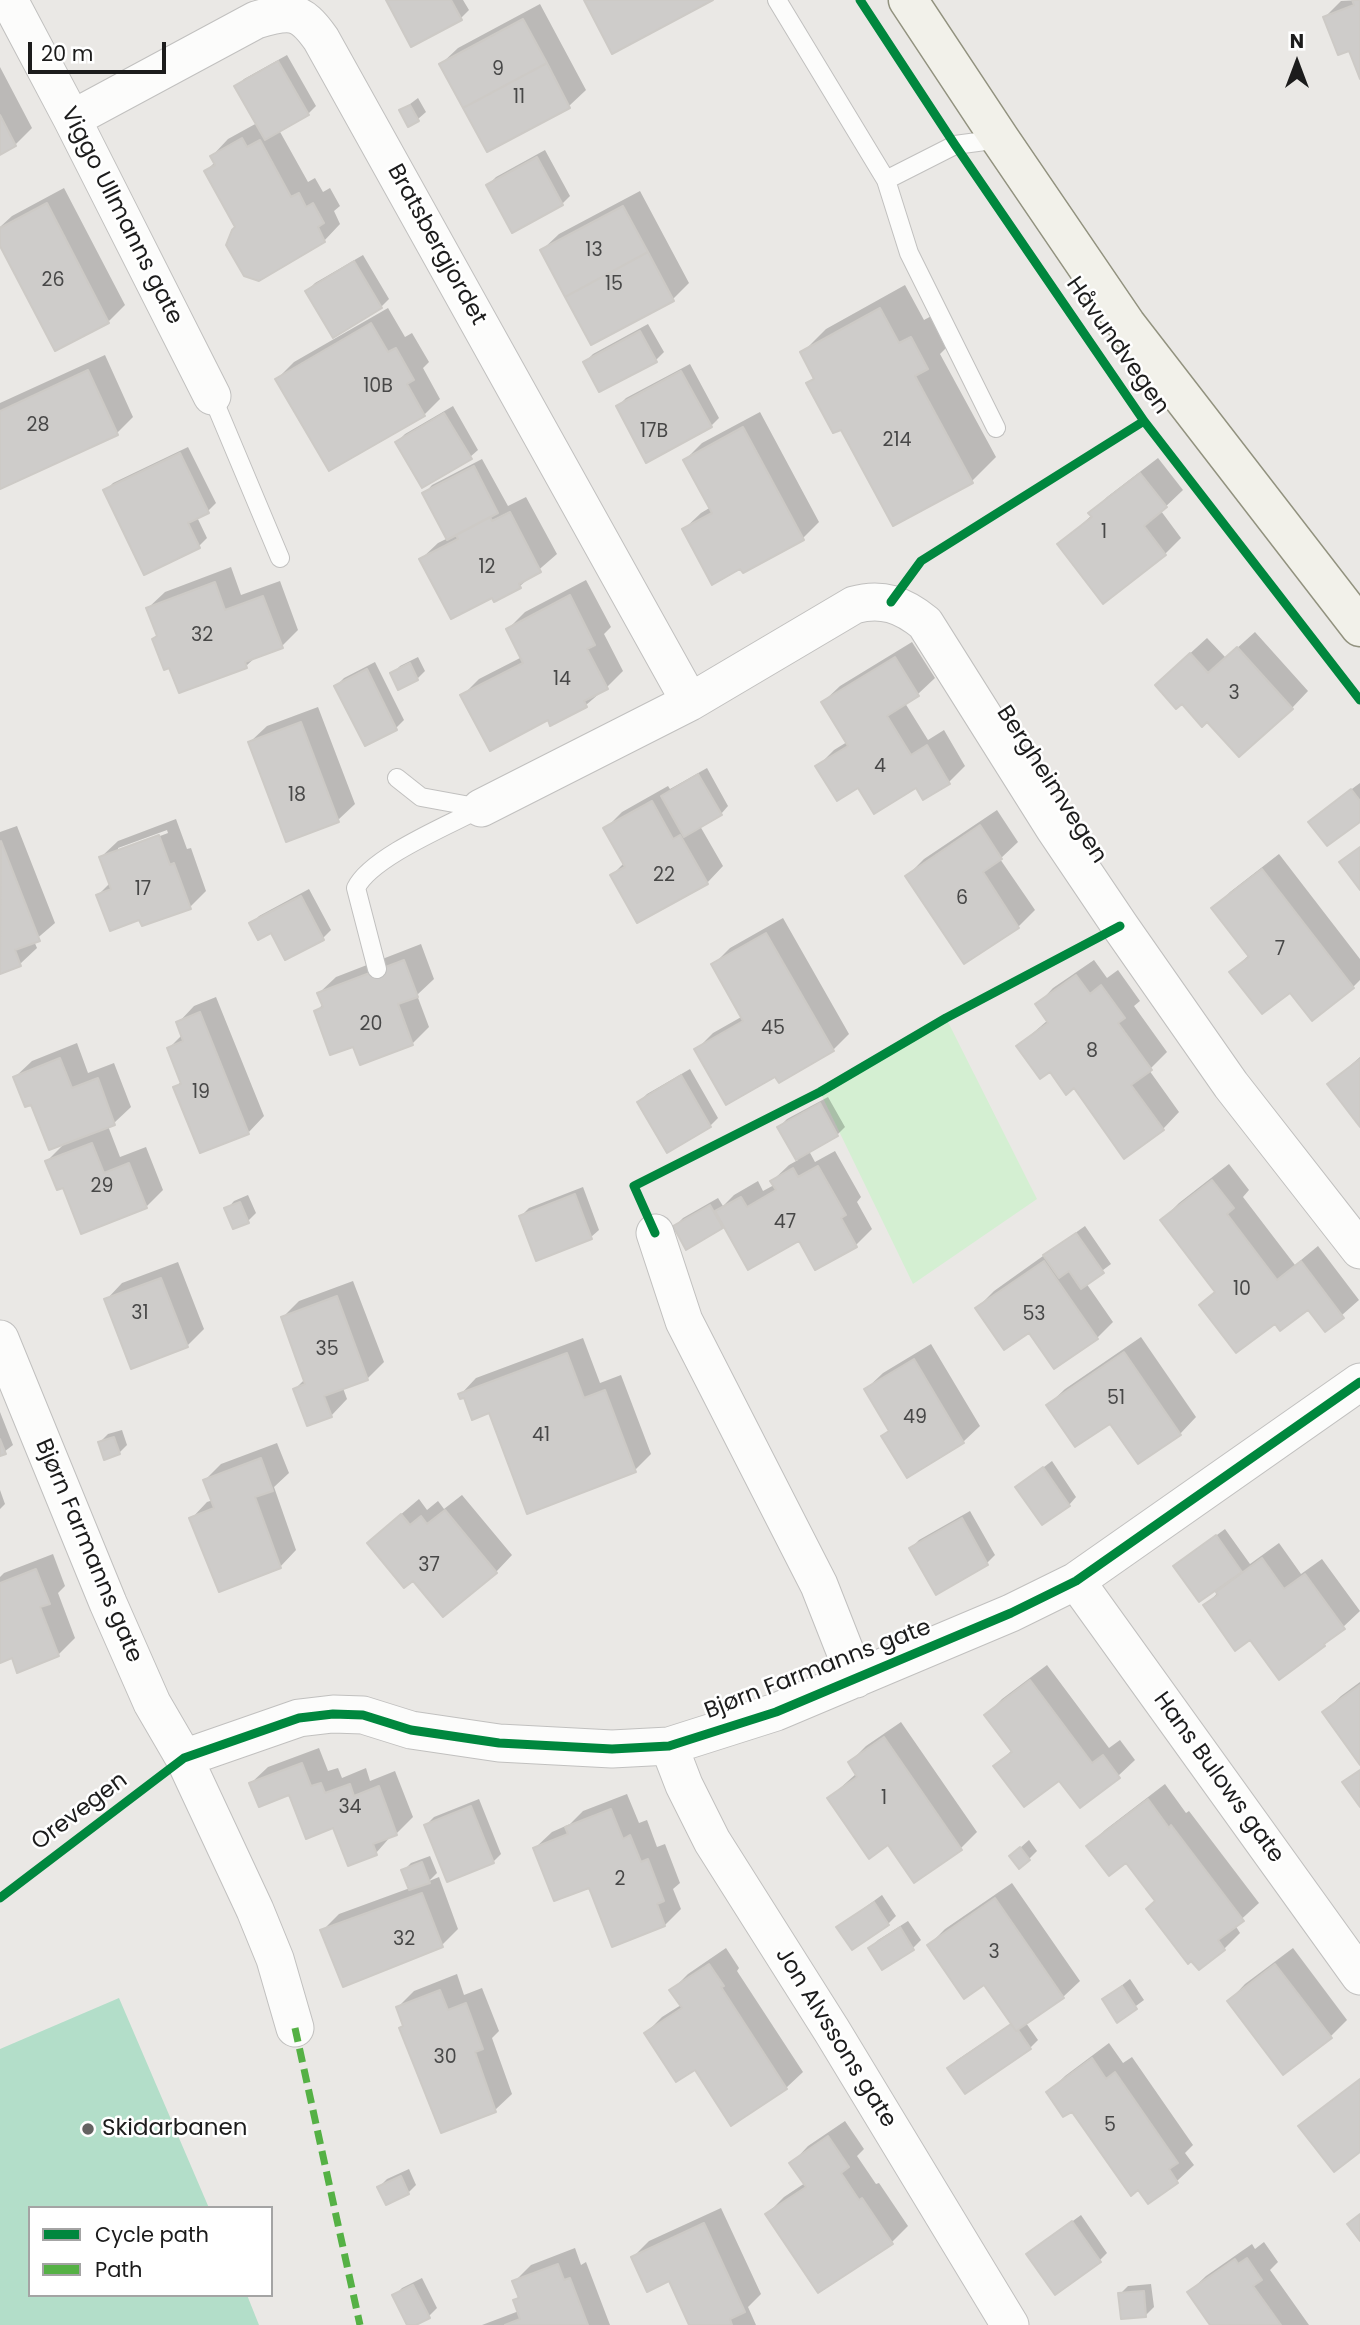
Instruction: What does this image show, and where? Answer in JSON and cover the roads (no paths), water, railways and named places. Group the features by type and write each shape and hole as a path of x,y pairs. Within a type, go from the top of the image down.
{"main road":[{"name":"Håvundvegen","path":"908,0 1126,324 1360,627"}],"street":[{"name":"Viggo Ullmanns gate","path":"9,0 72,118 212,396"},
{"name":"Bratsbergjordet","path":"72,118 256,20 295,7 321,39 690,702"},
{"name":"Bergheimvegen","path":"481,808 690,702 854,606 867,602 891,602 908,609 925,623 1054,828 1231,1085 1360,1250"},
{"name":"Bjørn Farmanns gate","path":"655,1233 684,1321 819,1585 856,1679"},
{"name":"Bjørn Farmanns gate","path":"0,1339 152,1703 184,1758 255,1910 275,1959 295,2028"},
{"name":"Bjørn Farmanns gate","path":"184,1758 299,1718 333,1714 363,1715 411,1730 499,1743 612,1749 669,1746 776,1712 1011,1613 1076,1581 1360,1382"},
{"name":"Hans Bulows gate","path":"1076,1581 1360,1976"},
{"name":"Jon Alvssons gate","path":"669,1746 712,1841 832,2031 1010,2325"}],"lane":[{"path":"777,0 886,180 909,253 996,428"},
{"path":"886,180 955,145 1000,139"},
{"path":"212,396 280,558"},
{"path":"397,778 421,797 481,808"},
{"path":"376,969 356,888 361,878 373,867 409,846 481,808"}],"place":[{"name":"Skidarbanen","path":"88,2129"}]}
